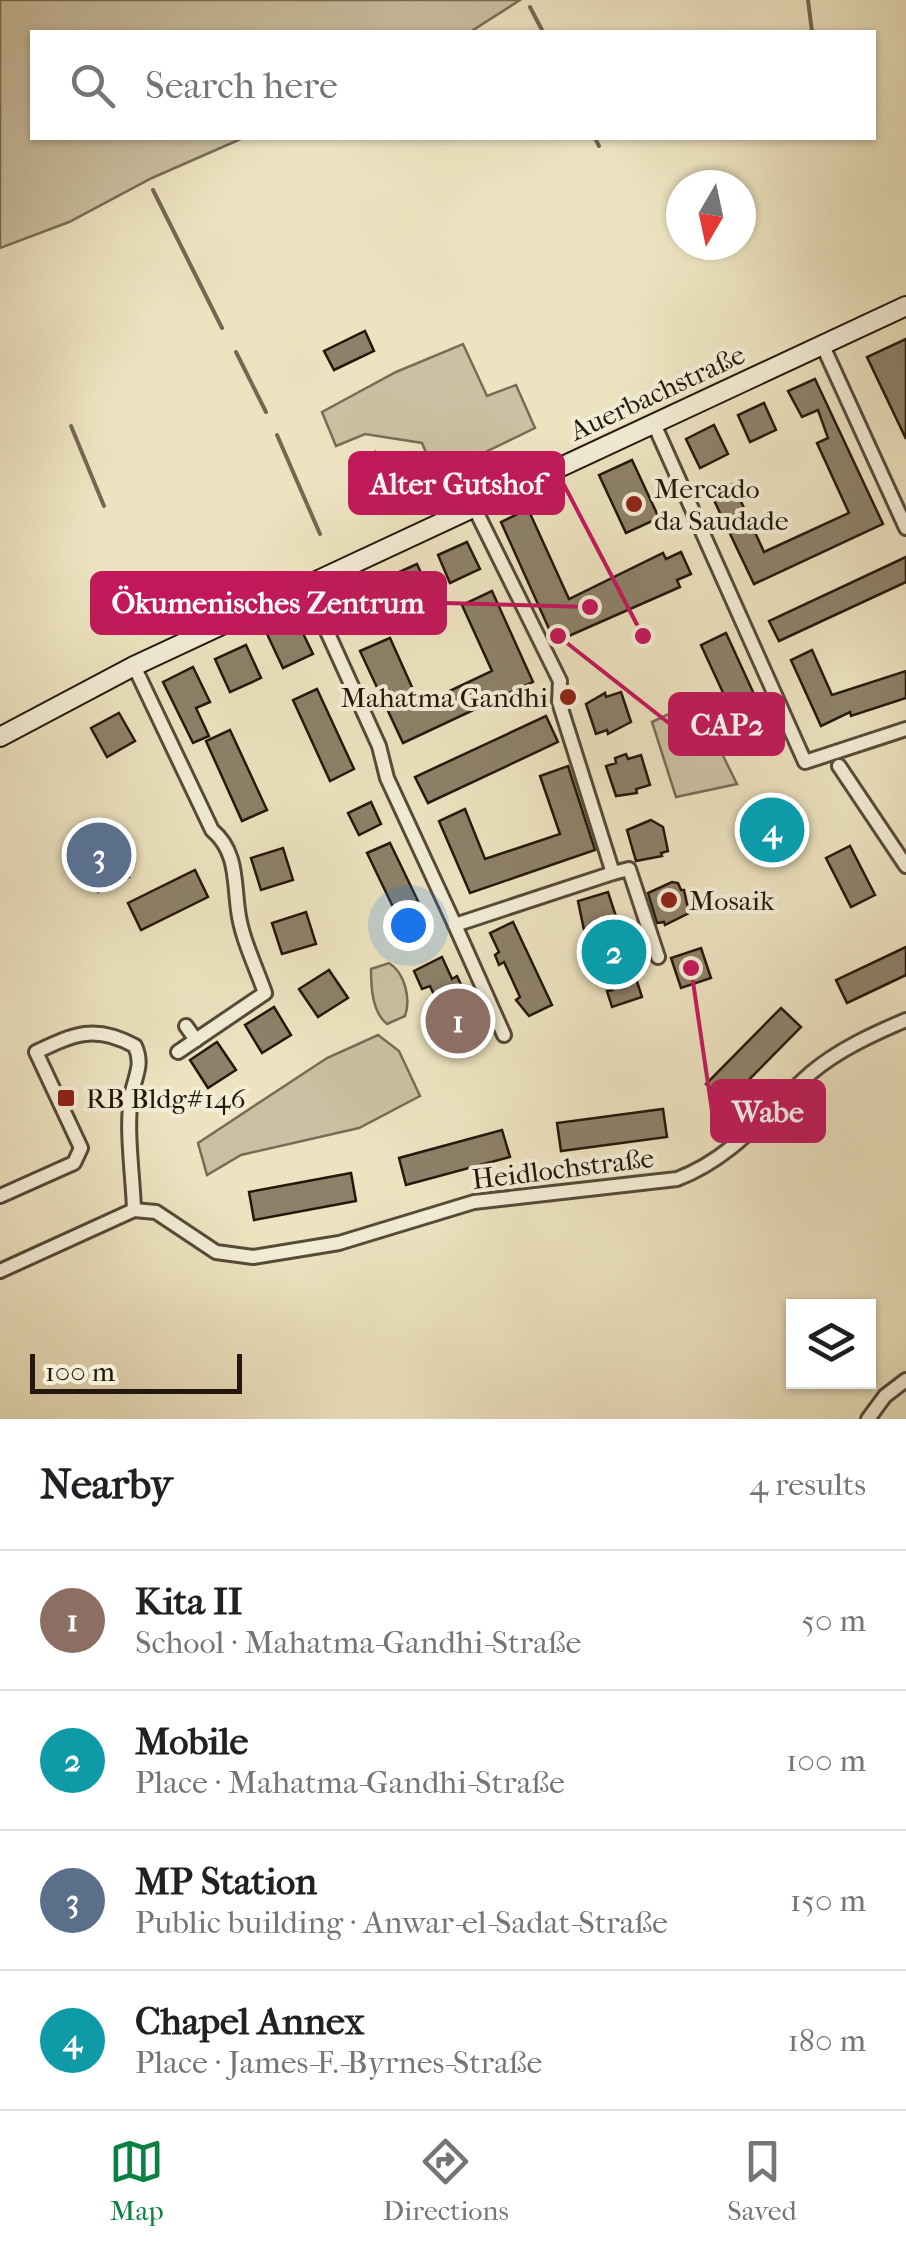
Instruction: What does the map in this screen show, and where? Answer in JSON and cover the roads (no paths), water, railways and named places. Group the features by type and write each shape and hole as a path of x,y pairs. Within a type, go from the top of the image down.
{"main road":[{"name":"Auerbachstraße","path":"0,736 134,666 906,306"}],"street":[{"path":"822,344 906,528"},
{"path":"654,424 805,762 906,729"},
{"path":"474,506 560,681 559,702 613,873"},
{"path":"306,586 378,746 387,778 504,1035"},
{"path":"134,666 212,830 224,840 236,880 238,912 265,993 178,1052"},
{"path":"839,766 906,866"},
{"path":"456,925 630,868 658,957"},
{"name":"Heidlochstraße","path":"134,1210 156,1212 216,1252 253,1257 338,1243 474,1202 677,1179 702,1169 736,1144 829,1060 906,1020"},
{"path":"186,1026 196,1040"},
{"path":"0,1196 74,1163 82,1148 36,1052 75,1034 103,1033 136,1046 140,1058 129,1121 134,1210 0,1270"},
{"path":"868,1419 885,1396 906,1380"}],"waterway":[{"path":"808,0 812,30"},
{"path":"530,7 542,30"},
{"path":"596,140 599,146"},
{"path":"153,190 222,328"},
{"path":"236,352 266,412"},
{"path":"71,426 104,506"},
{"path":"277,435 320,534"}],"place":[{"name":"Mercado da Saudade","path":"634,504"},
{"name":"Ökumenisches Zentrum","path":"590,607"},
{"name":"CAP2","path":"558,636"},
{"name":"Alter Gutshof","path":"643,636"},
{"name":"Mahatma Gandhi","path":"568,697"},
{"name":"Chapel Annex","path":"772,830"},
{"name":"MP Station","path":"99,855"},
{"name":"Mosaik","path":"669,900"},
{"name":"Mobile","path":"614,952"},
{"name":"Wabe","path":"691,968"},
{"name":"Kita II","path":"458,1021"},
{"name":"RB Bldg#146","path":"66,1098"}]}
